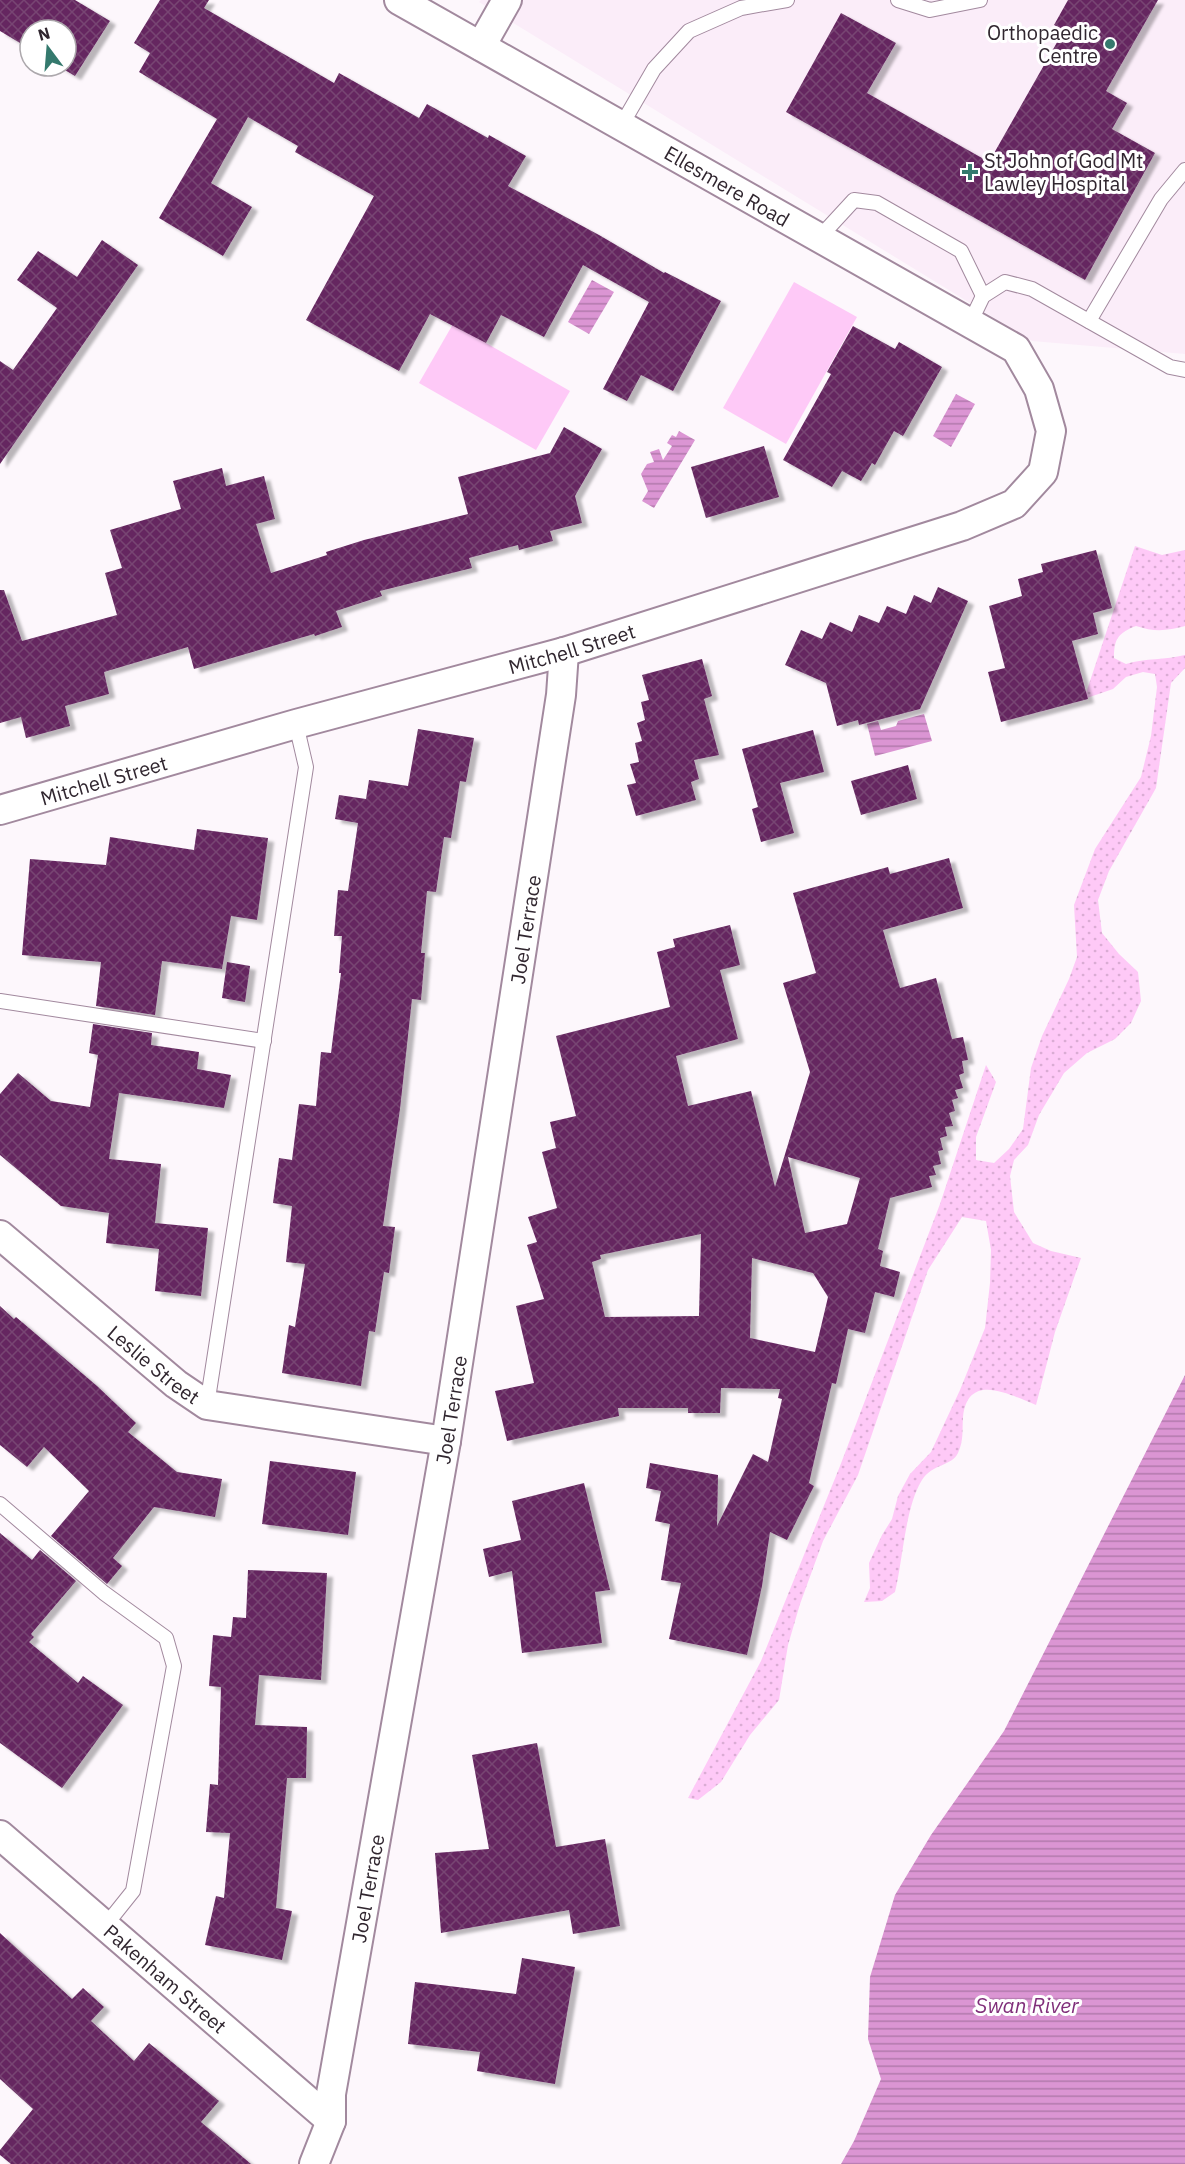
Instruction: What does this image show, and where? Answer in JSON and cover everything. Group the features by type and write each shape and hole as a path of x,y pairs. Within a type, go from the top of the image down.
{"street":[{"name":"Ellesmere Road","path":"399,0 1016,349 1039,388"},
{"path":"481,46 507,0"},
{"name":"Mitchell Street","path":"0,810 296,724 564,652 962,526 1014,504 1043,472 1051,431 1039,388"},
{"name":"Joel Terrace","path":"314,2164 332,2121 331,2094 446,1441 561,695 564,652"},
{"name":"Leslie Street","path":"0,1235 176,1384 207,1405 446,1441"},
{"name":"Pakenham Street","path":"0,1835 332,2121"}],"lane":[{"path":"621,126 654,69 689,31 741,8 787,0"},
{"path":"898,0 930,10 980,0"},
{"path":"1089,321 1161,199 1185,170"},
{"path":"819,238 854,200 877,203 961,251 983,296"},
{"path":"970,323 983,296 1005,282 1032,289 1170,367 1185,370"},
{"path":"207,1405 306,767 296,724"},
{"path":"0,1001 264,1041"},
{"path":"0,1504 104,1593 166,1638 174,1666 133,1891 105,1926"}],"shaded area":[{"name":"St John of God Mt Lawley Hospital","path":"481,0 1185,0 1185,354 1032,341 479,2"},
{"path":"794,282 857,317 786,444 723,408"},
{"path":"453,324 570,391 536,450 419,383"},
{"path":"1135,546 1162,555 1185,550 1185,626 1160,630 1136,626 1118,637 1114,658 1126,664 1185,655 1185,668 1171,683 1156,788 1109,871 1098,900 1102,933 1138,972 1141,1001 1131,1023 1115,1039 1087,1053 1064,1073 1039,1115 1028,1145 1014,1160 1010,1176 1014,1212 1033,1243 1051,1251 1081,1258 1055,1332 1036,1405 992,1390 981,1390 973,1394 967,1403 963,1417 962,1439 958,1453 951,1460 926,1475 916,1491 908,1519 895,1592 882,1601 864,1602 870,1588 869,1563 892,1519 898,1496 910,1474 931,1452 960,1390 985,1328 991,1250 986,1221 962,1217 928,1270 858,1475 823,1541 788,1645 779,1700 750,1735 721,1782 698,1800 688,1798 761,1661 840,1466 940,1204 986,1065 996,1082 976,1137 976,1160 994,1163 1009,1149 1023,1129 1031,1068 1042,1036 1077,957 1074,905 1095,849 1141,777 1151,736 1157,687 1155,674 1143,672 1126,677 1113,689 1084,699"}],"water":[{"path":"592,280 614,292 589,334 568,322"},
{"path":"956,394 975,404 951,447 933,436"},
{"path":"679,431 695,440 654,508 642,501 648,491 641,474 647,464 654,462 650,452 659,449 663,460 672,446 667,443 672,435 676,437"},
{"path":"924,714 932,741 875,756 867,724 878,721 881,730 896,726 898,721"},
{"name":"Swan River","path":"1185,1375 1185,2164 841,2164 854,2141 881,2079 868,2039 870,1977 895,1895 931,1835 1004,1731"}],"building":[{"path":"0,0 75,0 110,21 78,71 78,18 18,18 18,42 0,31"},
{"path":"160,0 209,0 204,8 334,83 339,73 419,118 427,104 488,138 489,135 526,156 508,186 664,273 721,301 673,391 641,375 627,401 603,389 649,302 583,265 544,337 501,315 486,343 430,314 399,371 306,320 374,196 295,152 298,146 248,117 211,183 252,207 223,256 159,218 217,119 139,72 150,53 134,43"},
{"path":"1068,0 1158,0 1106,91 1127,103 1112,129 1155,153 1085,280 786,112 841,13 896,43 867,93 989,162 1064,30 1054,25"},
{"path":"102,240 138,265 0,464 0,361 13,370 57,308 17,280 38,251 77,277"},
{"path":"853,326 895,349 899,342 942,367 903,436 894,431 875,465 872,463 861,481 842,471 832,487 783,460 831,374 827,372"},
{"path":"564,427 602,449 575,496 582,523 550,531 553,541 519,550 518,545 469,558 472,568 380,591 382,596 336,611 342,627 315,636 314,634 194,669 188,647 104,672 109,694 65,706 70,726 26,738 21,717 0,723 0,590 4,590 22,641 117,615 105,573 122,568 110,530 181,509 173,481 222,468 226,486 264,476 275,519 256,524 271,573 364,540 468,514 458,477 550,453"},
{"path":"764,446 779,497 706,518 691,467"},
{"path":"1096,550 1112,608 1093,613 1098,634 1072,641 1088,699 1001,722 988,672 1005,668 989,606 1022,596 1018,579 1043,572 1041,564"},
{"path":"938,587 968,601 920,709 859,725 858,720 837,726 826,683 785,665 801,630 822,639 830,622 852,632 859,615 879,623 887,606 906,614 914,595 931,603"},
{"path":"702,659 712,696 704,699 719,755 694,760 699,779 691,782 696,800 636,816 627,785 636,783 630,764 639,762 635,743 642,741 637,723 645,720 641,702 649,700 642,675"},
{"path":"418,729 474,738 466,782 460,781 451,838 444,837 436,892 427,891 421,953 425,953 421,1000 412,999 400,1109 383,1226 395,1227 389,1273 384,1272 375,1332 369,1331 361,1386 282,1373 289,1325 295,1327 305,1264 286,1262 292,1206 273,1203 279,1158 292,1160 299,1104 316,1106 321,1052 331,1053 341,973 339,973 342,936 334,936 338,890 348,891 358,823 335,819 339,795 366,799 369,780 408,786"},
{"path":"813,730 824,772 780,783 794,833 761,842 752,809 758,807 742,749"},
{"path":"908,765 917,799 861,815 851,781"},
{"path":"197,829 268,838 257,920 231,916 222,969 162,961 155,1015 96,1006 101,962 22,955 30,859 106,865 110,837 194,850"},
{"path":"949,858 963,908 883,930 900,988 936,978 952,1039 963,1037 968,1060 962,1061 964,1073 959,1075 963,1088 955,1090 958,1098 952,1100 955,1111 949,1113 953,1126 945,1127 947,1136 940,1138 943,1150 938,1151 941,1164 933,1166 936,1175 929,1176 932,1187 890,1198 878,1249 883,1251 880,1266 900,1272 894,1297 875,1292 865,1333 848,1329 836,1384 832,1383 809,1483 814,1486 787,1540 770,1532 762,1586 747,1655 669,1639 681,1583 661,1580 670,1524 655,1521 661,1491 646,1488 650,1463 718,1475 717,1526 753,1454 768,1462 782,1399 778,1398 780,1389 721,1388 720,1413 688,1413 688,1408 618,1408 619,1416 507,1441 495,1391 534,1383 516,1306 544,1299 527,1245 537,1242 528,1217 557,1208 542,1152 556,1148 550,1122 576,1116 556,1036 670,1007 657,952 675,947 673,939 730,925 740,965 720,970 738,1039 676,1056 688,1106 751,1091 775,1187 810,1072 783,983 816,973 793,893 888,867 890,874","holes":["788,1157 860,1178 847,1224 805,1233","701,1234 699,1316 605,1317 592,1262 601,1259 600,1255","752,1258 813,1273 828,1297 815,1352 750,1338"]},
{"path":"227,962 250,966 245,1002 222,998"},
{"path":"93,1024 152,1033 151,1045 199,1052 197,1069 231,1075 224,1108 119,1093 109,1159 161,1164 155,1223 208,1228 201,1296 155,1291 159,1249 106,1243 109,1213 61,1206 0,1155 0,1094 18,1073 51,1101 90,1107 98,1055 89,1053"},
{"path":"0,1306 97,1386 136,1423 128,1432 177,1472 222,1479 215,1517 154,1507 113,1558 122,1566 107,1584 51,1536 89,1491 44,1447 27,1467 0,1445"},
{"path":"270,1461 356,1472 348,1535 262,1524"},
{"path":"584,1483 610,1590 595,1592 602,1643 522,1653 512,1571 489,1577 483,1549 521,1540 512,1501"},
{"path":"0,1533 32,1560 40,1550 76,1581 31,1634 34,1637 29,1642 78,1683 83,1676 123,1705 62,1788 0,1743"},
{"path":"248,1570 327,1573 321,1680 259,1675 255,1725 307,1727 306,1778 287,1778 276,1908 292,1911 282,1960 205,1945 216,1896 224,1898 230,1833 206,1832 210,1784 218,1785 221,1687 209,1686 213,1635 231,1637 233,1617 246,1618"},
{"path":"537,1743 556,1847 605,1839 620,1926 573,1934 569,1910 441,1933 435,1853 489,1849 472,1755"},
{"path":"0,1933 72,1999 83,1988 104,2007 91,2021 134,2061 149,2043 219,2101 201,2122 251,2164 11,2164 0,2155 0,2150 33,2109 0,2079"},
{"path":"522,1958 575,1967 555,2084 477,2071 480,2052 408,2044 415,1982 516,1994"}],"place":[{"name":"Orthopaedic Centre","path":"1110,44"},
{"name":"St John of God Mt Lawley Hospital","path":"970,172"}]}
